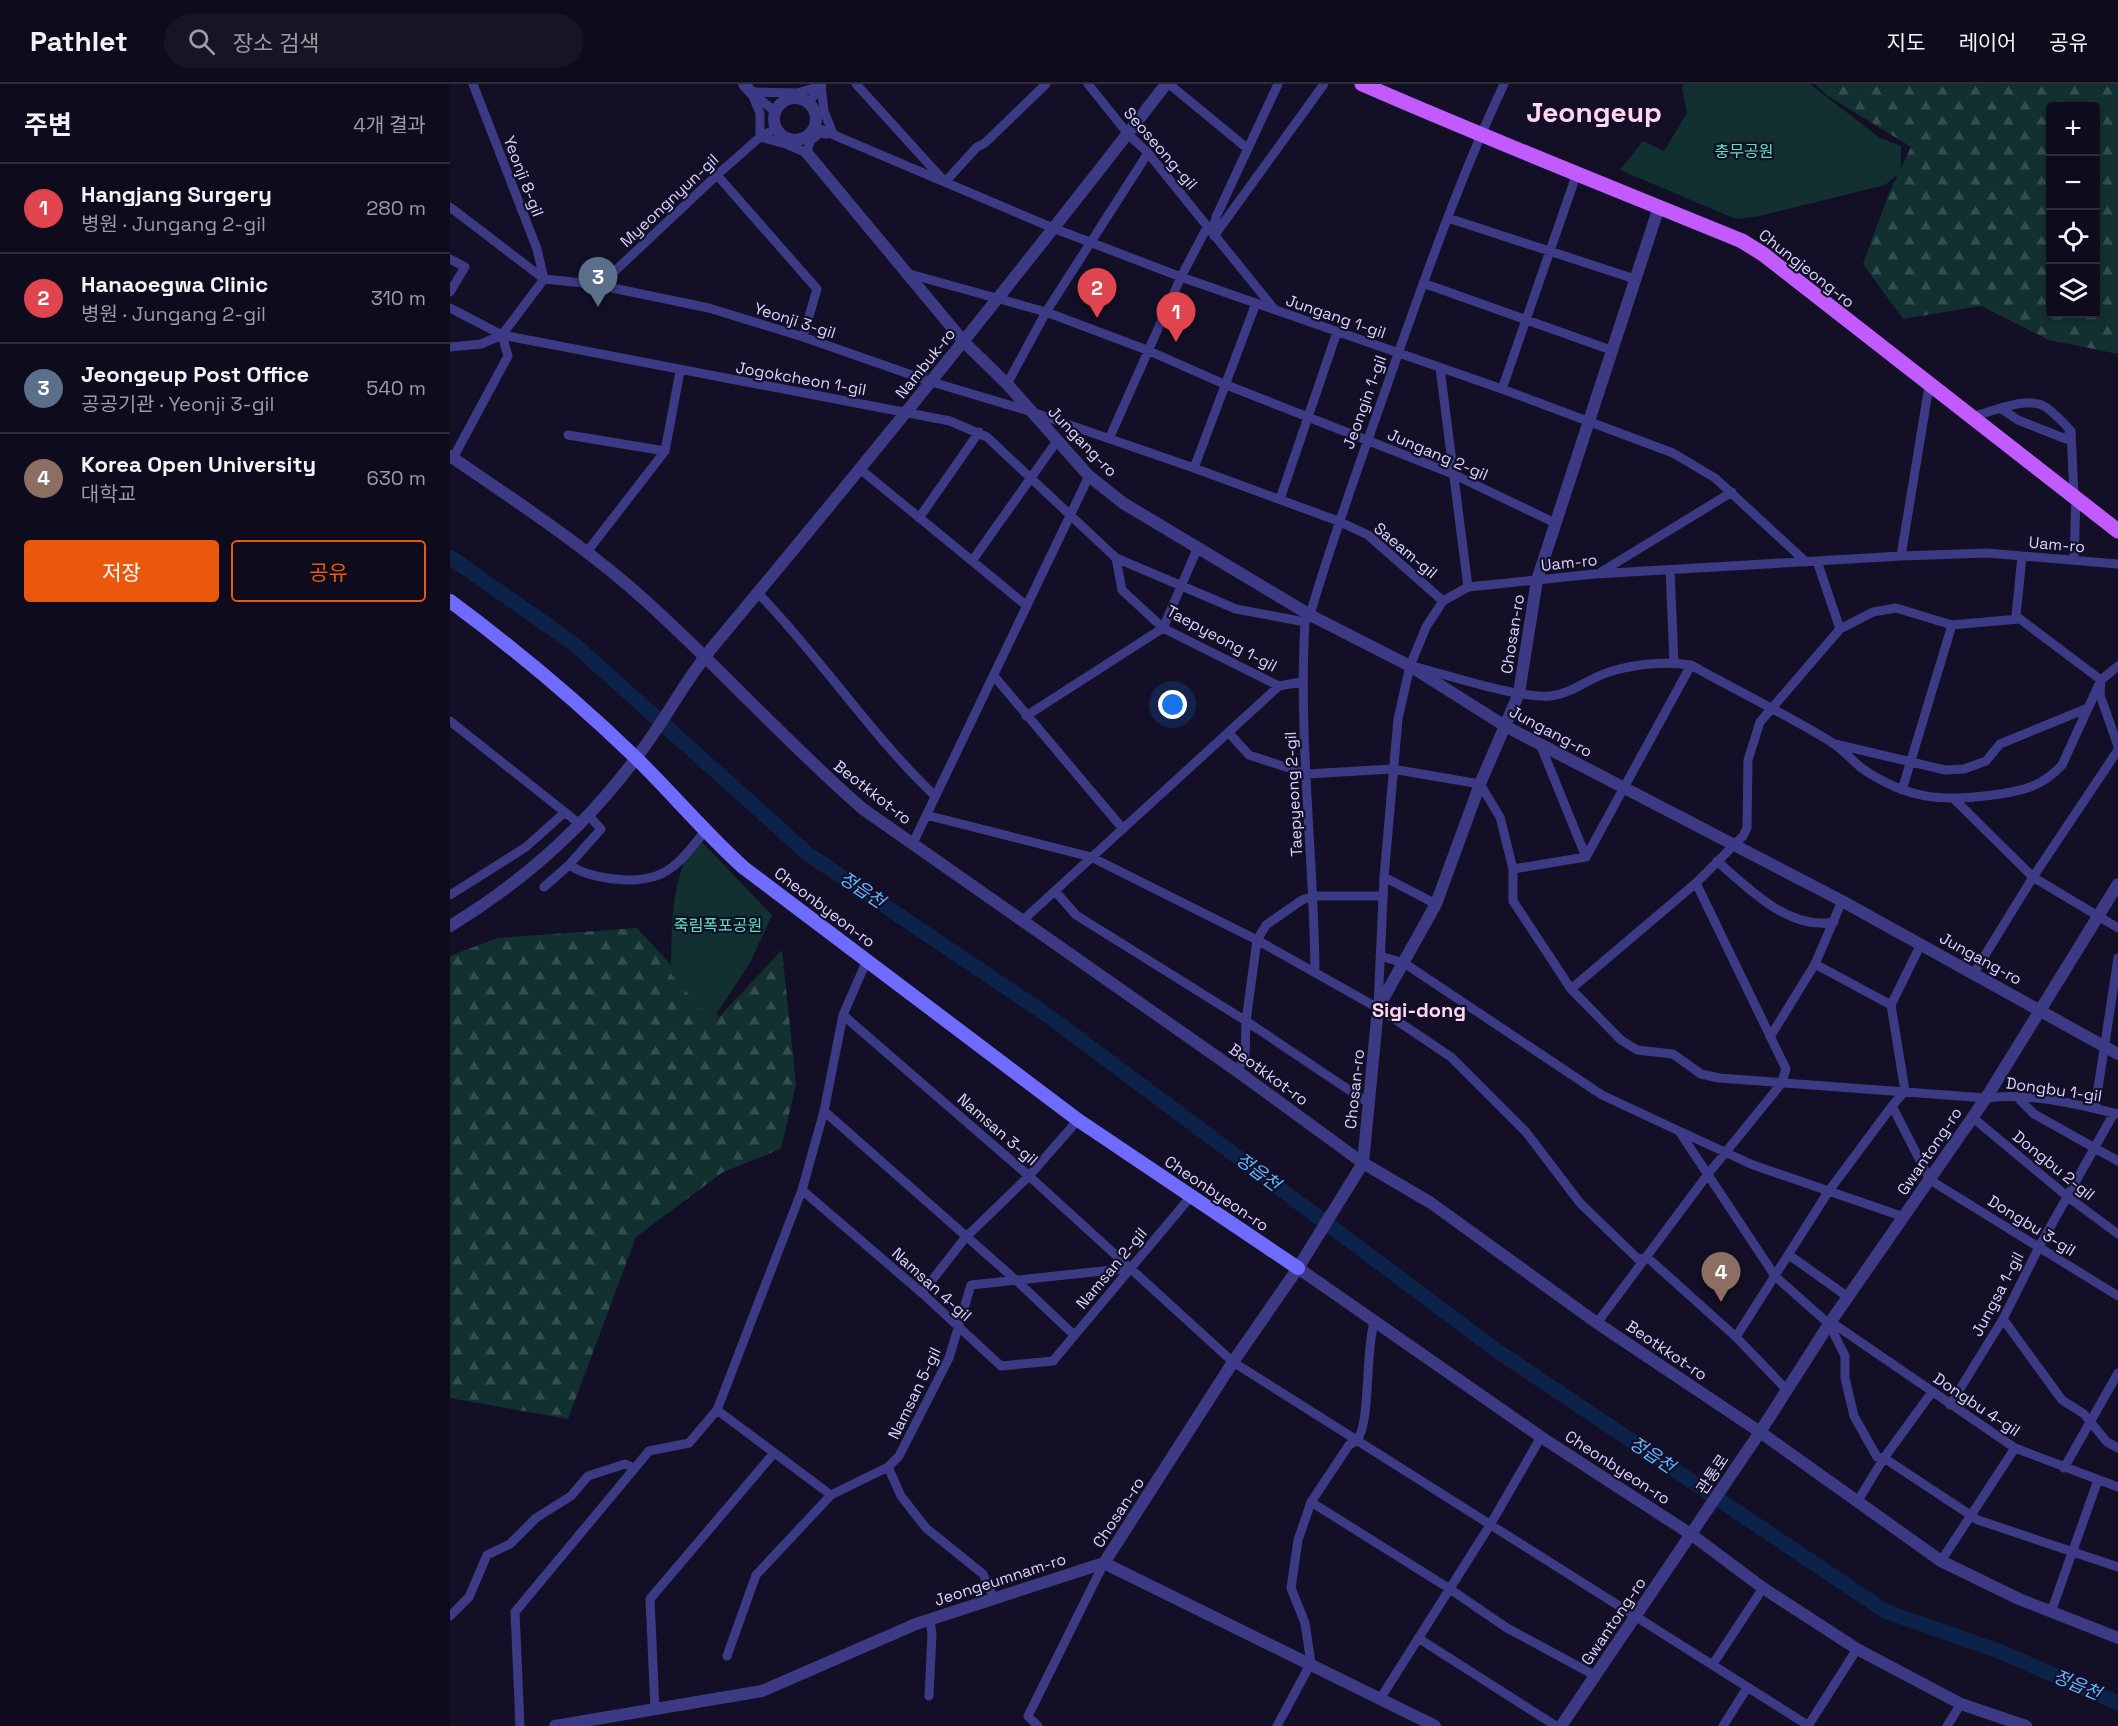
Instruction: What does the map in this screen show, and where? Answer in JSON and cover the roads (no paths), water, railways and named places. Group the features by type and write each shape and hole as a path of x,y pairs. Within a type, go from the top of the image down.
{"main road":[{"name":"Chungjeong-ro","path":"1362,84 1480,136 1577,172 1742,241 1763,254 1929,386 2118,531"},
{"name":"Cheonbyeon-ro","path":"450,601 531,662 636,758 705,831 744,868 1078,1120 1298,1268"}],"street":[{"name":"Yeonji 8-gil","path":"473,84 537,249 544,279"},
{"path":"856,84 945,182 977,147 985,143 1046,84"},
{"name":"Seoseong-gil","path":"1088,84 1128,134 1148,153 1276,311"},
{"path":"1168,84 1248,149"},
{"name":"Nambuk-ro","path":"450,926 524,874 582,824 645,747 705,657 932,382 1168,84"},
{"path":"1213,234 1216,217 1278,84"},
{"path":"1213,234 1324,84"},
{"name":"Jeongin 1-gil","path":"1308,618 1338,521 1423,283 1480,136 1504,84"},
{"path":"747,88 797,93 822,85"},
{"path":"808,103 822,85"},
{"path":"807,153 810,141 820,133 833,134 824,111 822,85"},
{"path":"747,88 776,112"},
{"path":"747,88 760,113 760,137 807,153"},
{"path":"791,99 808,103 816,114 815,127 802,139 789,139 777,129 776,112 783,102 791,99"},
{"name":"Jungang 1-gil","path":"815,127 1053,228 1180,277 1502,389 1673,453 1715,478 1806,562"},
{"name":"Myeongnyun-gil","path":"600,285 760,137 777,129"},
{"path":"802,139 807,153"},
{"name":"Jungang-ro","path":"807,153 964,342 1007,384 1089,476 1124,503 1198,547 1308,618 1410,666 1505,726 1842,901 2118,1054"},
{"path":"1007,384 1046,312 1089,241 1148,153"},
{"path":"1502,389 1577,172"},
{"path":"717,175 817,289 803,337"},
{"path":"450,207 544,279 502,335 481,344 450,346"},
{"name":"Chosan-ro","path":"1104,1563 1233,1362 1298,1268 1363,1163 1378,1008 1436,904 1480,784 1519,693 1537,580 1587,420 1659,207"},
{"path":"1448,218 1635,279"},
{"path":"1109,439 1180,277 1205,231 1213,234"},
{"path":"450,259 465,267 450,292"},
{"name":"Jungang 2-gil","path":"906,273 1046,312 1147,350 1224,384 1453,474 1555,523"},
{"name":"Yeonji 3-gil","path":"544,279 600,285 710,308 803,337 932,382 1032,412"},
{"path":"1423,283 1611,350"},
{"path":"1194,468 1224,384 1257,303"},
{"path":"450,308 502,335"},
{"path":"1280,499 1337,332"},
{"name":"Jogokcheon 1-gil","path":"502,335 950,421 979,432 1031,476 1116,558 1236,609 1308,618"},
{"name":"Beotkkot-ro","path":"502,335 508,356 452,457 586,554 647,602 823,774 863,808 1237,1071 1363,1163 1431,1203 1597,1323 1760,1432 1941,1561 2050,1612 2118,1638"},
{"path":"1440,368 1468,587"},
{"path":"586,554 665,451 680,371"},
{"path":"1901,556 1929,386"},
{"path":"1971,417 2003,410 2009,405 2034,402 2046,407 2071,431 2075,496 2074,560"},
{"path":"2003,410 2018,420 2066,439 2071,431"},
{"name":"Saeam-gil","path":"1032,412 1338,521 1368,535 1443,601"},
{"path":"919,518 979,432"},
{"path":"568,435 665,451"},
{"path":"972,561 1057,441"},
{"path":"860,469 1027,606"},
{"path":"913,843 1089,476"},
{"path":"1598,574 1732,492"},
{"path":"1026,716 1163,628 1198,547"},
{"name":"Uam-ro","path":"1378,1008 1384,877 1398,719 1410,666 1426,627 1443,601 1468,587 1598,574 1901,556 1987,553 2118,564"},
{"path":"2018,619 2022,556"},
{"name":"Taepyeong 1-gil","path":"1116,558 1122,590 1163,628 1279,686"},
{"path":"1816,561 1840,629"},
{"path":"1670,570 1674,662"},
{"path":"758,593 830,675 896,759 935,796"},
{"path":"1571,989 1696,884 1734,846 1747,828 1748,760 1760,722 1840,629 1873,612 1896,608 1952,625 2018,619 2101,680"},
{"name":"Taepyeong 2-gil","path":"1308,618 1301,682 1314,896 1315,972"},
{"path":"1902,790 1952,625"},
{"path":"1410,666 1519,693 1549,696 1577,688 1608,672 1674,662 1691,665 1833,743 1863,768 1902,790 1955,800 2028,790 2042,784 2062,765 2101,680 2118,666"},
{"path":"1586,857 1691,665"},
{"path":"993,676 1123,829"},
{"path":"1974,973 2033,877 2118,748 2100,695 2101,680"},
{"path":"1022,921 1279,686 1301,682"},
{"path":"1833,743 1945,770 1976,766 1986,761 2000,744 2088,708"},
{"path":"450,721 564,813 582,824 601,829 569,866 544,887"},
{"path":"1229,733 1249,755 1307,774 1392,769 1480,784"},
{"path":"1540,744 1586,857"},
{"name":"Dongbu 1-gil","path":"1480,784 1500,817 1513,868 1512,901 1571,989 1621,1040 1637,1050 1673,1054 1701,1074 1719,1078 1986,1098 2017,1097 2116,1113"},
{"path":"1955,800 2033,877 2118,928"},
{"path":"450,895 526,847 564,813"},
{"path":"926,815 1091,857 1257,940 1315,972 1378,1008 1452,1057 1526,1132 1581,1203 1638,1259 1648,1258 1736,1337 1787,1390"},
{"path":"582,824 588,843"},
{"path":"569,866 581,873 603,878 656,876 675,865 705,831"},
{"path":"1513,868 1586,857"},
{"path":"1717,861 1751,890 1788,915 1817,925 1834,922"},
{"path":"1384,877 1436,904"},
{"path":"1597,1323 1648,1258 1708,1174 1781,1084 1786,1069 1696,884"},
{"name":"Gwantong-ro","path":"1760,1432 1830,1323 1986,1098 2118,884"},
{"path":"1055,891 1076,915 1246,1021 1370,1104"},
{"path":"1237,1071 1245,1057 1246,1021 1257,940 1266,925 1302,900 1314,896 1383,896"},
{"path":"1770,1037 1815,964 1842,901"},
{"path":"1736,1337 1828,1192 1905,1091 1891,1005 1921,944"},
{"path":"1380,956 1404,963 1602,1095 1753,1165 1904,1217"},
{"path":"2094,1108 2118,958"},
{"path":"520,1726 515,1612 649,1451 689,1443 717,1410 802,1191 824,1111 843,1015 867,960"},
{"path":"1815,964 1891,1005"},
{"name":"Namsan 3-gil","path":"843,1015 1029,1176 1233,1362 1808,1726"},
{"path":"2017,1097 2034,1114 2118,1161"},
{"path":"1892,1106 1930,1180"},
{"path":"824,1111 965,1238 1017,1281 1074,1335"},
{"name":"Jungsa 1-gil","path":"1950,1405 2003,1319 2039,1247 2116,1113"},
{"name":"Dongbu 2-gil","path":"1972,1117 2067,1197 2118,1233"},
{"path":"922,1293 965,1238 1029,1176 1078,1120"},
{"path":"1679,1131 1775,1276 1830,1323 1845,1356 1845,1378 1854,1416 1877,1457 1884,1458 1971,1513 1978,1520 2118,1567"},
{"name":"Dongbu 3-gil","path":"1930,1180 2118,1296"},
{"name":"Namsan 4-gil","path":"802,1191 922,1293 1001,1366 1053,1361"},
{"name":"Namsan 2-gil","path":"1053,1361 1192,1195"},
{"path":"1789,1255 1848,1297"},
{"name":"Cheonbyeon-ro","path":"1298,1268 1541,1437 1692,1535 1762,1588 1857,1648 1961,1704 2026,1726"},
{"name":"Namsan 5-gil","path":"831,1495 888,1467 904,1446 949,1358 971,1285 1131,1269"},
{"path":"2003,1319 2062,1400 2084,1414 2107,1442 2118,1448"},
{"path":"1277,1726 1311,1664 1305,1623 1291,1588 1298,1540 1311,1502 1349,1445 1357,1440 1363,1423 1369,1338 1374,1323"},
{"name":"Dongbu 4-gil","path":"1830,1323 2015,1448 2118,1487"},
{"path":"2064,1468 2118,1373"},
{"path":"1857,1502 1884,1458 1932,1392"},
{"path":"717,1410 831,1495 756,1575 728,1656"},
{"name":"관통로","path":"1692,1535 1760,1432"},
{"path":"1380,1699 1490,1525 1541,1437"},
{"path":"1941,1561 2015,1448"},
{"path":"655,1710 650,1599 774,1453"},
{"path":"450,1616 470,1598 487,1555 510,1544 536,1518 571,1496 588,1476 625,1464 634,1468"},
{"path":"888,1467 901,1496 926,1528 983,1574 994,1599"},
{"path":"2050,1612 2098,1480"},
{"path":"1311,1502 1450,1589 1507,1628 1596,1676"},
{"name":"Gwantong-ro","path":"1562,1726 1692,1535"},
{"path":"1038,1726 1028,1716 1104,1563 1435,1726"},
{"name":"Jeongeumnam-ro","path":"555,1726 762,1691 930,1620 1104,1563"},
{"path":"1713,1664 1762,1588"},
{"path":"929,1696 932,1634 930,1620"},
{"path":"1418,1638 1556,1726"},
{"path":"1808,1726 1857,1648"},
{"path":"1723,1726 1747,1688"},
{"path":"1947,1726 1961,1704"}],"waterway":[{"name":"정읍천","path":"450,557 574,644 808,854 1050,1017 1496,1350 1885,1611 2001,1652 2118,1703"}],"place":[{"name":"Jeongeup Post Office","path":"598,307"},
{"name":"Hanaoegwa Clinic","path":"1097,318"},
{"name":"Hangjang Surgery","path":"1176,342"},
{"name":"Korea Open University","path":"1721,1302"}],"district":[{"name":"Jeongeup","path":"1594,112"},
{"name":"Sigi-dong","path":"1419,1010"}],"park label":[{"name":"충무공원","path":"1744,151"},
{"name":"죽림폭포공원","path":"718,925"}]}
